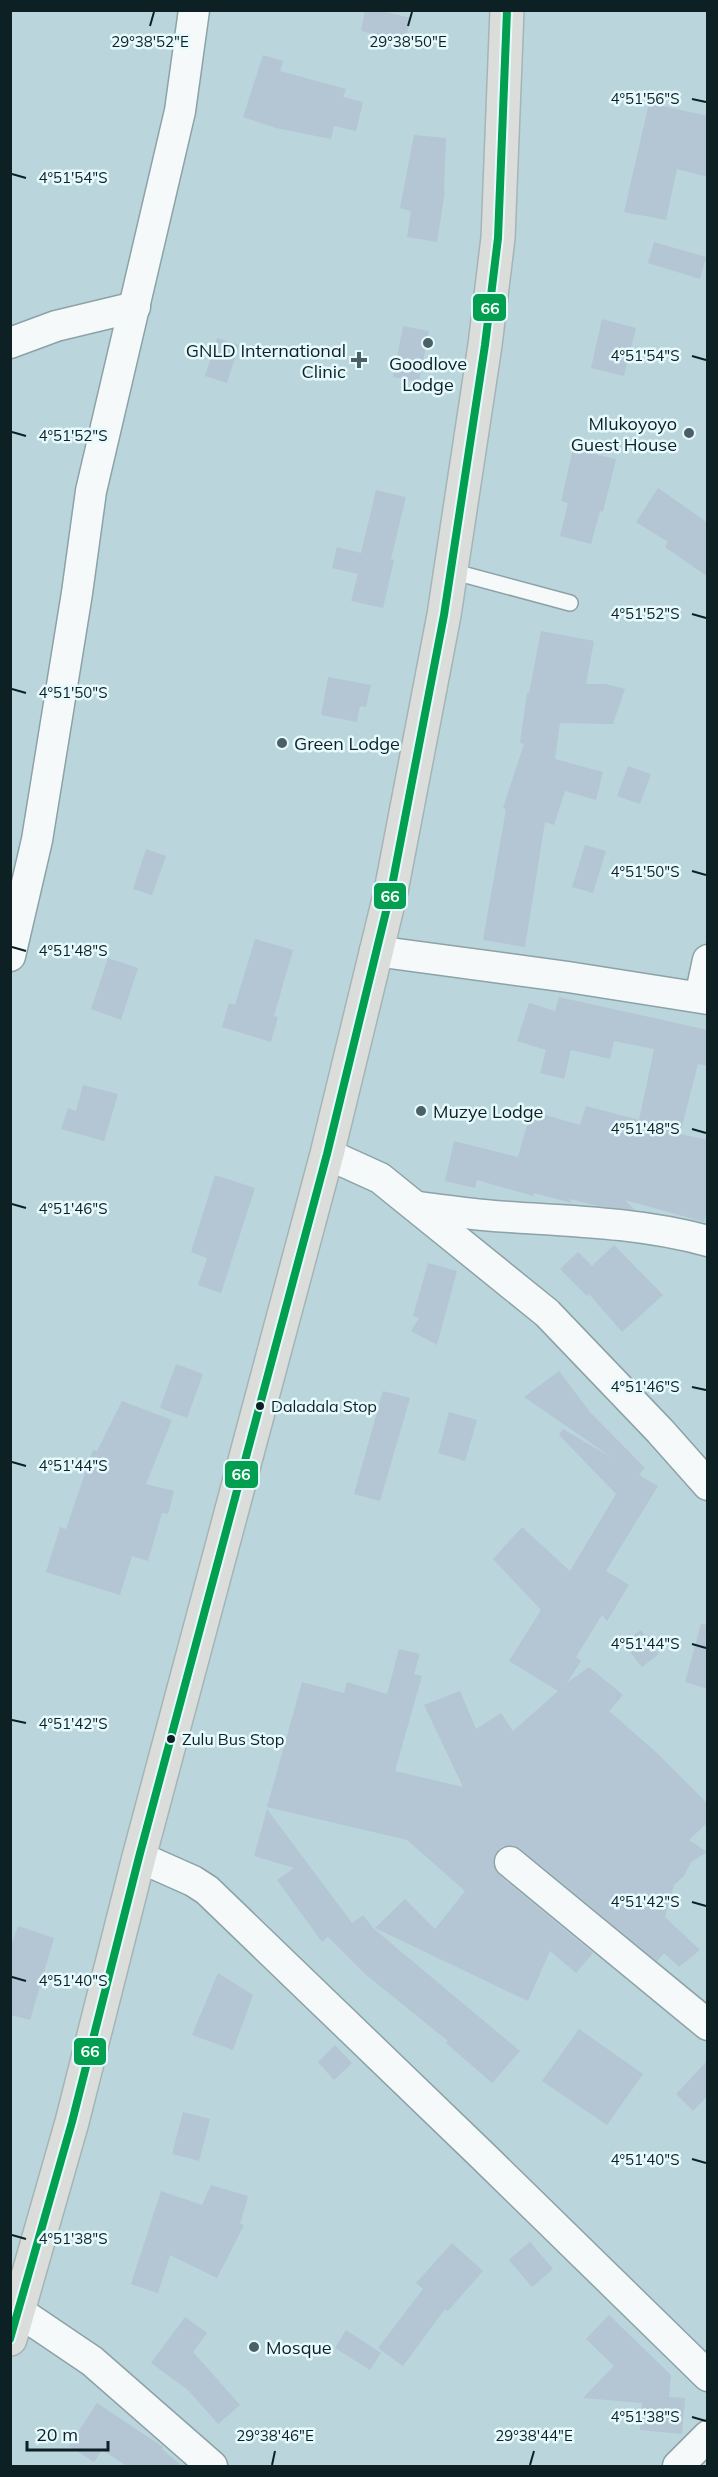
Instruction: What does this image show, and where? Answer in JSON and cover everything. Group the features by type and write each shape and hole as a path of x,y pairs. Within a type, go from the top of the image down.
{"main road":[{"path":"14,2325 20,2274 72,2122 139,1857 327,1154 390,891 451,571 474,430 498,238 507,10"}],"street":[{"path":"10,956 37,840 91,492 180,111 194,10"},
{"path":"10,343 56,326 135,307"},
{"path":"375,951 704,998 708,960"},
{"path":"327,1154 380,1178 547,1312 708,1485"},
{"path":"417,1207 492,1216 598,1223 660,1230 708,1240"},
{"path":"139,1857 193,1881 207,1890 708,2376"},
{"path":"510,1862 708,2025"},
{"path":"14,2325 92,2361 212,2466"},
{"path":"678,2466 708,2436"}],"lane":[{"path":"451,571 570,603"}],"building":[{"path":"365,10 377,10 411,18 405,41 361,31"},
{"path":"263,55 283,61 280,71 346,89 343,97 363,102 356,131 334,126 331,139 276,128 243,117"},
{"path":"649,103 708,116 708,177 677,169 666,220 624,212"},
{"path":"414,135 446,138 445,191 437,242 407,237 411,211 400,208"},
{"path":"654,242 706,257 700,279 648,263"},
{"path":"602,319 636,328 624,376 591,368"},
{"path":"403,326 429,331 419,382 393,377"},
{"path":"217,338 239,345 227,383 205,376"},
{"path":"573,449 616,459 603,512 600,511 591,544 560,536 568,503 561,501"},
{"path":"658,488 708,523 708,577 665,547 668,542 636,522"},
{"path":"376,490 406,497 391,559 394,560 383,608 351,601 358,574 332,568 337,547 361,553"},
{"path":"541,631 594,641 586,684 606,684 625,689 613,724 560,723 555,759 603,772 596,800 565,791 554,825 545,822 525,947 483,940 506,809 503,808 524,744 520,743 527,693 529,693"},
{"path":"328,677 371,685 366,707 360,706 357,722 321,715"},
{"path":"628,766 651,774 640,804 617,796"},
{"path":"585,845 606,851 593,893 572,887"},
{"path":"146,849 166,856 152,895 133,889"},
{"path":"255,939 293,950 274,1016 278,1017 271,1042 222,1027 229,1003 235,1005"},
{"path":"108,958 138,968 121,1020 91,1009"},
{"path":"559,997 708,1030 708,1066 698,1064 680,1134 708,1140 708,1207 704,1222 625,1200 635,1210 598,1206 569,1199 572,1203 534,1193 533,1196 477,1180 475,1188 445,1181 454,1141 518,1157 531,1111 580,1125 586,1106 639,1120 654,1049 614,1041 610,1059 571,1050 564,1079 540,1073 546,1050 517,1041 529,1003 555,1011"},
{"path":"83,1085 118,1094 104,1141 61,1129 68,1108 76,1111"},
{"path":"215,1175 255,1188 221,1293 198,1285 207,1258 191,1252"},
{"path":"614,1245 663,1295 622,1332 589,1294 587,1296 560,1269 578,1252 592,1266"},
{"path":"428,1263 457,1271 437,1345 411,1331 419,1318 413,1316"},
{"path":"176,1364 203,1374 187,1418 160,1408"},
{"path":"559,1371 590,1412 645,1468 639,1475 658,1486 606,1571 629,1585 607,1621 602,1615 576,1657 581,1661 567,1683 589,1667 623,1695 609,1711 656,1752 708,1804 708,1822 689,1840 707,1852 691,1862 684,1876 674,1885 665,1917 700,1950 679,1967 664,1953 657,1961 521,1849 512,1845 503,1846 497,1851 493,1860 499,1875 593,1953 576,1973 550,1951 528,2001 375,1928 405,1899 435,1929 465,1891 407,1840 267,1807 302,1682 344,1693 347,1682 387,1694 399,1649 420,1654 414,1674 422,1676 395,1771 463,1787 424,1705 460,1691 476,1729 501,1713 513,1731 558,1691 509,1661 541,1610 493,1559 522,1527 570,1571 616,1494 559,1435 563,1429 614,1459 524,1397"},
{"path":"383,1391 410,1398 380,1501 354,1494"},
{"path":"122,1401 172,1420 146,1484 174,1491 168,1514 162,1513 148,1561 132,1556 120,1595 46,1572 60,1527 66,1529 93,1450 97,1451"},
{"path":"449,1412 477,1420 465,1461 438,1453"},
{"path":"701,1624 708,1625 708,1689 685,1682"},
{"path":"641,1630 659,1654 642,1667 623,1643"},
{"path":"267,1809 352,1923 363,1915 374,1929 520,2051 492,2083 446,2043 448,2041 365,1974 328,1937 322,1942 277,1880 294,1868 254,1856"},
{"path":"18,1926 54,1938 30,2020 10,2015 10,1948"},
{"path":"218,1973 253,1995 233,2050 192,2035"},
{"path":"579,2029 643,2074 607,2125 542,2081"},
{"path":"335,2045 352,2063 334,2080 318,2062"},
{"path":"708,2060 708,2095 693,2111 676,2094"},
{"path":"183,2112 210,2119 199,2161 172,2154"},
{"path":"211,2185 248,2196 240,2224 244,2225 217,2278 170,2255 158,2293 131,2284 161,2191 202,2205"},
{"path":"530,2242 553,2269 532,2287 509,2260"},
{"path":"452,2243 483,2271 448,2311 445,2309 403,2366 378,2348 423,2289 416,2283"},
{"path":"609,2315 671,2375 669,2397 685,2398 682,2434 640,2430 642,2403 583,2398 614,2366 586,2339"},
{"path":"185,2317 207,2333 193,2352 240,2405 218,2424 188,2390 151,2363"},
{"path":"346,2330 381,2353 370,2370 335,2348"},
{"path":"97,2403 163,2447 162,2449 182,2466 127,2466 102,2450 94,2462 69,2446"}],"transit line":[{"name":"66","path":"10,2339 72,2122 139,1857 327,1154 391,891 444,615 485,345 498,238 507,10"}],"place":[{"name":"Goodlove Lodge","path":"428,343"},
{"name":"GNLD International Clinic","path":"359,360"},
{"name":"Mlukoyoyo Guest House","path":"689,433"},
{"name":"Green Lodge","path":"282,743"},
{"name":"Muzye Lodge","path":"421,1111"},
{"name":"Daladala Stop","path":"260,1406"},
{"name":"Zulu Bus Stop","path":"171,1739"},
{"name":"Mosque","path":"254,2347"}]}
